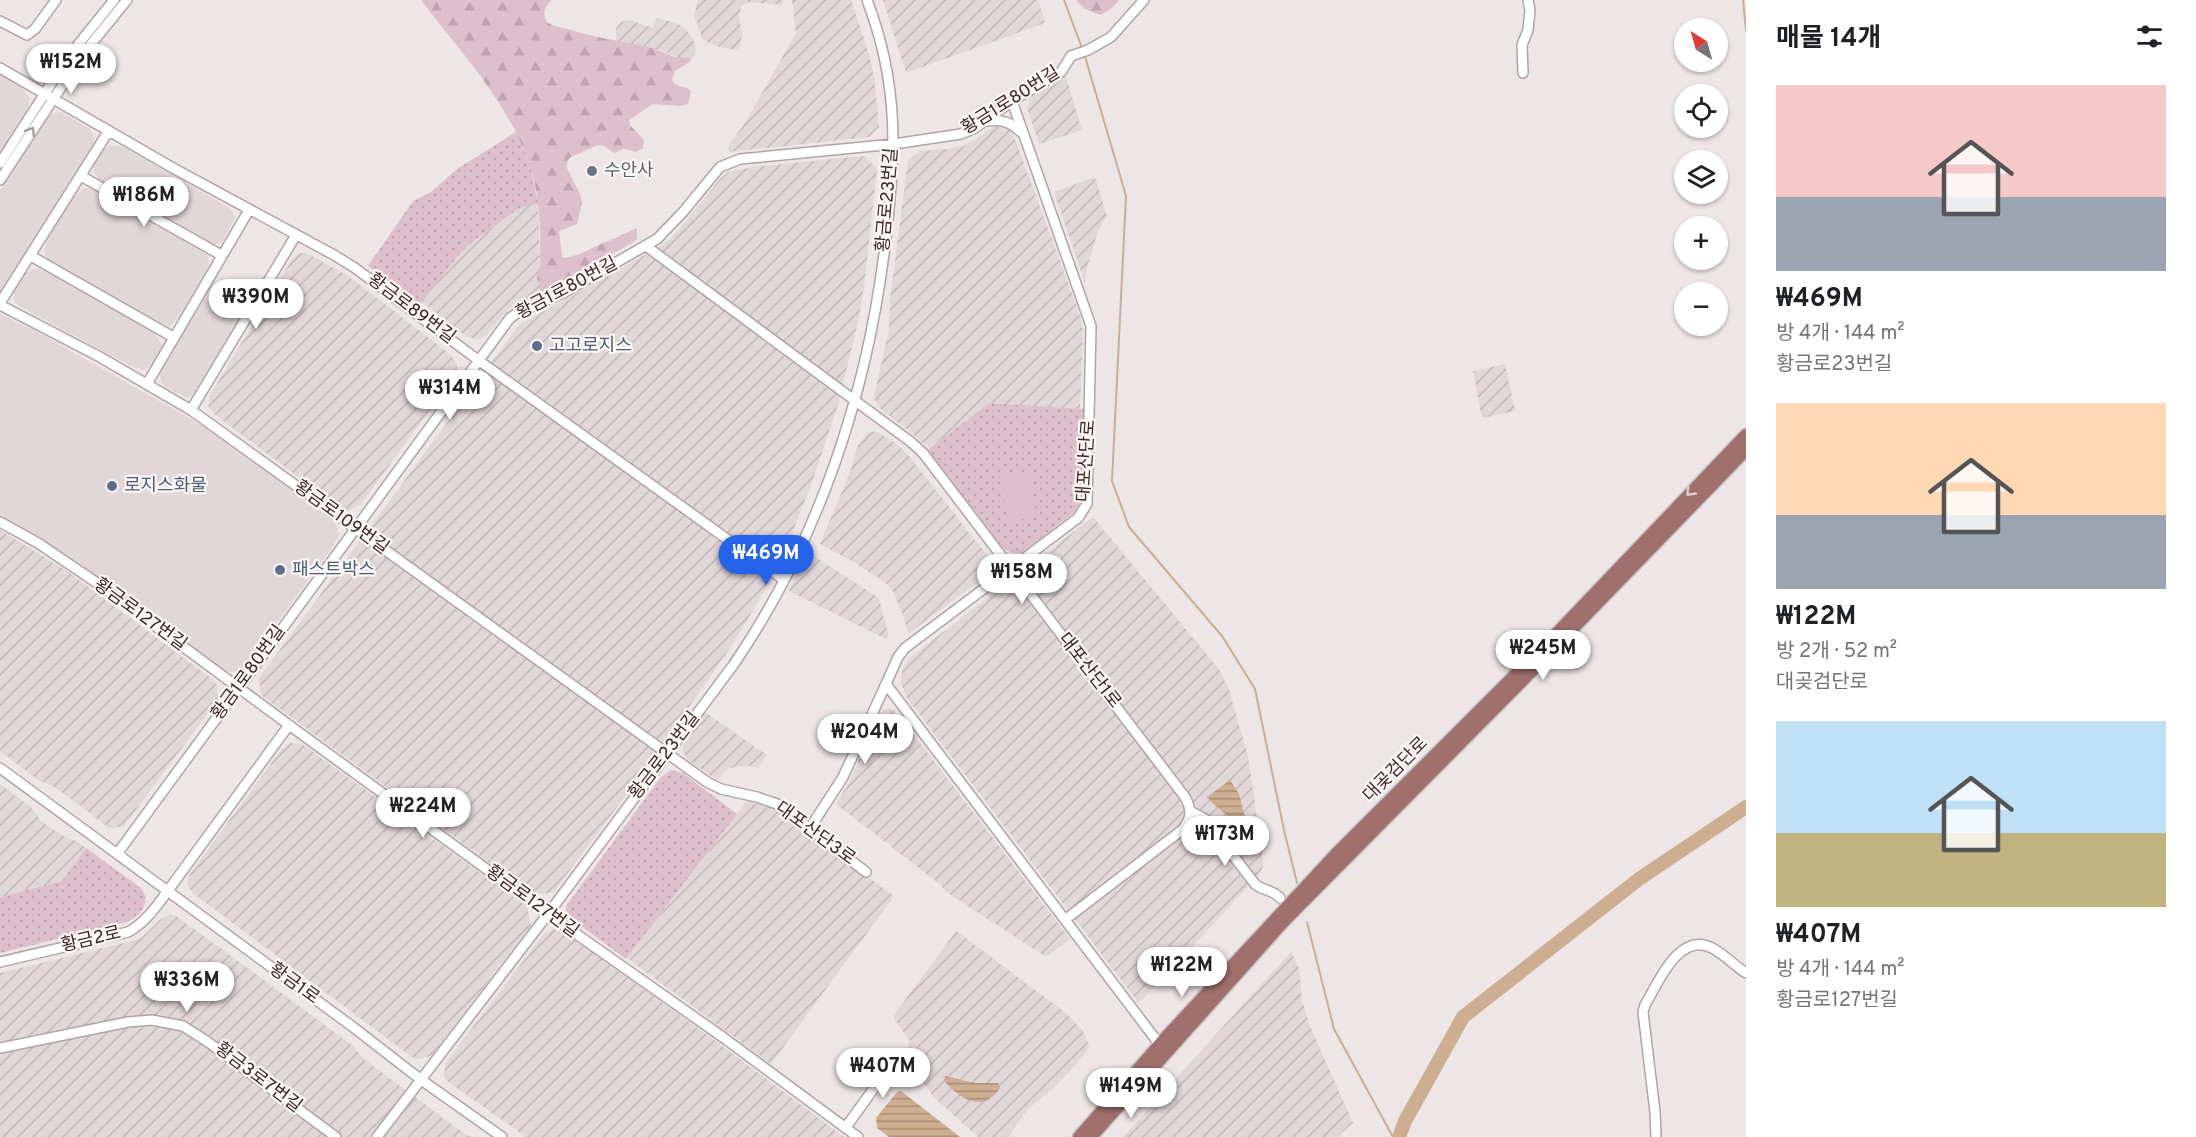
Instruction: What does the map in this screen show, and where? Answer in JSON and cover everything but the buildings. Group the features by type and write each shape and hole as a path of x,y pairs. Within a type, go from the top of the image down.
{"main road":[{"name":"대곶검단로","path":"1083,1135 1160,1045 1330,861 1560,630 1746,435"},
{"name":"대곶검단로","path":"1083,1135 1140,1082 1284,921 1746,450"},
{"path":"1098,1137 1140,1082"}],"street":[{"path":"0,21 27,35 35,29 56,0"},
{"path":"0,180 69,56 114,0"},
{"path":"0,163 48,97 128,0"},
{"name":"황금로23번길","path":"377,1137 548,914 747,645 784,580 821,501 855,401 878,299 891,188 894,144 890,80 883,48 867,0"},
{"name":"황금1로80번길","path":"117,854 478,360 517,313 562,293 646,246 670,228 720,167 731,162 962,134 1061,72 1074,54 1088,50 1111,37 1144,0"},
{"path":"1523,73 1522,45 1528,30 1530,10 1528,0"},
{"name":"황금로89번길","path":"0,68 108,132 355,268 478,360 784,580"},
{"name":"대포산단로","path":"810,828 843,777 900,653 1082,514 1086,504 1091,326 1012,101"},
{"path":"984,122 1005,121 1013,124 1025,136"},
{"path":"0,304 108,132"},
{"path":"81,176 221,255"},
{"path":"147,384 249,210"},
{"path":"191,410 296,235"},
{"path":"646,246 855,401"},
{"path":"30,256 173,337"},
{"name":"황금로109번길","path":"0,304 191,410 667,753"},
{"name":"대포산단1로","path":"855,401 923,453 1180,790 1190,814"},
{"name":"황금로127번길","path":"0,522 38,543 83,573 548,914 724,1038 858,1137"},
{"path":"886,684 1160,1045"},
{"name":"황금2로","path":"0,962 128,932 143,922 289,725"},
{"name":"대포산단3로","path":"667,753 714,786 777,804 866,872"},
{"name":"황금1로","path":"0,768 353,1027 420,1079 502,1137"},
{"path":"1066,919 1174,837 1186,826 1190,814 1205,819 1255,884 1264,890 1275,892 1280,898"},
{"path":"1656,1137 1643,1012 1645,1005 1677,954 1691,945 1711,947 1746,974"},
{"name":"황금3로7번길","path":"0,1048 141,1020 174,1023 201,1036 336,1137"},
{"path":"846,1127 898,1055"},
{"path":"316,1137 323,1127"}],"shaded area":[{"path":"698,0 783,0 782,5 748,2 741,6 739,16 742,35 739,48 736,50 716,46 703,40 694,16"},
{"path":"792,0 851,0 869,54 879,127 869,137 728,152 729,145 745,123 796,33"},
{"path":"883,0 1038,0 1045,23 906,73"},
{"path":"657,18 684,27 693,39 696,48 695,55 682,59 663,51 616,41 616,28 621,22 630,20 653,28"},
{"path":"0,75 21,87 30,99 27,111 0,154"},
{"path":"1066,77 1082,130 1039,144 1027,108 1030,98"},
{"path":"61,112 90,129 94,138 93,148 7,286 0,292 0,191 45,118 50,114"},
{"path":"995,126 1012,131 1081,318 1083,332 1080,409 989,403 930,448 881,409 874,396 889,330 890,300 908,160 919,151 966,145"},
{"path":"111,145 123,147 231,209 235,218 224,240 210,244 99,180 94,172 94,162 102,150"},
{"path":"864,156 877,168 858,322 838,405 784,554 733,644 649,764 553,893 532,894 261,695 259,678 519,325 661,246 677,232 728,172 753,167"},
{"path":"1095,177 1107,216 1098,231 1085,283 1054,192"},
{"path":"84,188 96,190 207,255 209,264 207,271 180,315 170,326 158,323 46,257 44,251 47,240 74,196"},
{"path":"538,203 540,271 537,276 540,293 511,307 486,335 478,339 467,337 422,302 469,244 520,208"},
{"path":"300,253 309,254 348,276 451,355 457,365 457,370 449,384 361,504 348,511 340,508 214,414 208,406 210,395 293,258"},
{"path":"36,268 46,271 155,333 162,346 153,365 143,370 131,366 19,306 14,301 14,291 26,272"},
{"path":"203,298 240,320 199,389 190,397 185,397 165,387 161,382 160,373"},
{"path":"0,314 32,329 203,426 330,518 337,526 339,535 330,551 245,666 238,671 227,672 219,667 76,561 0,515"},
{"path":"1505,364 1515,411 1482,418 1473,371"},
{"path":"876,431 897,444 910,457 989,558 987,575 908,634 893,591 887,584 854,562 820,544 850,472 858,445 868,433"},
{"path":"1093,517 1218,668 1228,687 1248,756 1262,853 1263,867 1259,875 1138,1002 907,698 901,683 902,670 908,659"},
{"path":"0,530 67,571 216,682 219,698 124,826 109,828 58,789 37,779 0,751"},
{"path":"806,551 879,598 888,635 886,639 789,591"},
{"path":"890,708 898,714 1070,939 1046,957 945,891 941,885 836,804 849,782 878,717 882,711"},
{"path":"705,712 767,755 758,768 749,766 727,769 717,780 688,760 683,751 683,745"},
{"path":"290,743 302,744 527,907 531,925 432,1055 428,1057 417,1059 412,1057 194,894 187,885 190,874 281,750"},
{"path":"1230,780 1239,794 1252,849 1247,847 1230,825 1233,822 1227,815 1207,797"},
{"path":"0,784 31,807 41,821 86,848 62,881 0,897"},
{"path":"747,801 776,809 894,896 771,1064 627,958"},
{"path":"170,914 176,916 353,1046 365,1060 466,1135 473,1137 0,1137 0,973 136,940"},
{"path":"553,929 566,933 844,1137 526,1137 447,1081 444,1076 446,1062 543,935"},
{"path":"956,931 1066,1013 1083,1031 1089,1045 1085,1054 1057,1085 1028,1109 1008,1137 978,1137 933,1096 904,1056 910,1041 894,1019 894,1015"},
{"path":"1291,952 1299,969 1302,1000 1309,1024 1353,1123 1337,1137 1123,1137"},
{"path":"945,1076 975,1083 998,1083 1000,1088 986,1100 972,1101 950,1088 944,1081"},
{"path":"901,1091 960,1137 889,1137 877,1128 876,1118 897,1092"}],"green space":[{"path":"421,0 552,0 544,13 548,23 552,25 597,37 650,47 675,57 691,58 691,61 675,71 672,80 676,85 691,91 688,104 680,106 653,104 629,120 630,125 644,140 643,148 636,152 624,149 614,153 598,145 569,158 566,166 582,202 577,224 559,231 562,257 577,255 637,228 637,239 634,242 540,293 537,276 540,271 538,203 532,174 522,146 493,94"},
{"path":"1076,0 1119,0 1111,9 1100,15 1085,9"},
{"path":"516,132 530,165 538,203 520,208 469,244 420,305 368,266 413,201 431,192 457,169"},
{"path":"989,403 1085,409 1082,503 1075,512 1021,553 1009,551 999,544 928,450"},
{"path":"1031,472 1036,518 1007,521 1002,475"},
{"path":"671,770 683,773 737,814 626,959 573,920 566,911 566,906 661,777"},
{"path":"86,848 141,888 146,898 140,913 127,922 0,953 0,897 62,881"}],"waterway":[{"path":"1064,0 1082,48"},
{"path":"1743,0 1746,30"},
{"path":"1084,53 1126,196 1112,481 1129,527 1222,636 1255,689 1297,883"},
{"path":"1399,1137 1405,1121 1463,1017 1639,879 1746,807"},
{"path":"1307,922 1334,1029 1393,1137"}],"place":[{"name":"수안사","path":"592,171"},
{"name":"고고로지스","path":"537,346"},
{"name":"로지스화물","path":"112,486"},
{"name":"패스트박스","path":"280,570"}]}
